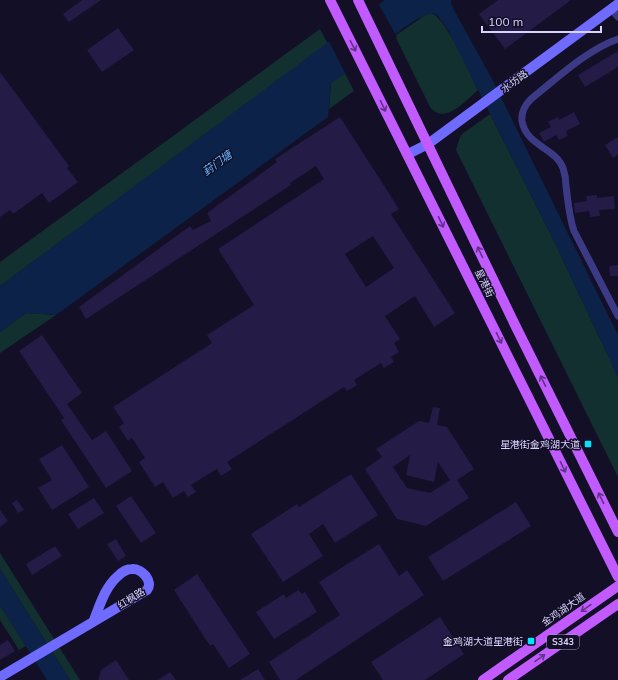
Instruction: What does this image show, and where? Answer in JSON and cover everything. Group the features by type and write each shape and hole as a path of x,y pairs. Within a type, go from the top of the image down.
{"main road":[{"name":"星港街","path":"330,0 618,577"},
{"name":"星港街","path":"359,3 516,327 618,532"},
{"name":"金鸡湖大道","path":"483,680 618,586"},
{"name":"S343","path":"508,680 618,604"}],"street":[{"path":"615,6 618,18"},
{"name":"水坊路","path":"408,154 428,144 615,6"},
{"path":"618,39 603,44 594,50 531,99 525,106 522,117 524,127 530,137 558,159 562,164 565,173 571,222 574,231 618,316"},
{"name":"红枫路","path":"0,677 147,590 149,584 145,576 139,571 132,569 126,570 117,576 104,597 94,620"}],"green space":[{"path":"431,13 437,17 450,35 478,90 449,113 442,114 436,112 430,107 395,36 425,15"},
{"path":"320,29 328,44 0,286 0,262"},
{"path":"345,73 354,91 329,109 331,83"},
{"path":"490,114 555,243 618,377 618,477 456,150 462,134"},
{"path":"26,313 56,315 0,353 0,332"},
{"path":"0,553 80,680 70,680 0,569"},
{"path":"0,605 26,646 19,650 0,620"}],"water":[{"name":"葑门塘","path":"385,0 451,0 454,10 492,79 618,335 618,377 555,243 448,30 438,16 433,13 426,15 408,25 360,63 331,83 328,117 56,315 26,313 0,332 0,286"},
{"path":"0,569 70,680 47,680 0,605"}],"pier":[{"path":"378,3 397,37 346,75 329,41"}],"building":[{"path":"82,0 101,0 69,22 63,14"},
{"path":"498,0 571,0 505,49 479,14"},
{"path":"118,28 134,50 102,72 87,50"},
{"path":"618,51 618,67 585,87 578,75"},
{"path":"0,72 69,166 67,168 78,182 49,203 42,193 13,214 10,210 0,217"},
{"path":"574,112 580,124 566,131 568,136 559,140 556,135 544,142 539,133 551,127 548,122 558,117 559,120"},
{"path":"340,117 399,209 391,214 455,313 434,327 415,296 385,316 400,339 394,343 399,352 391,357 394,362 384,368 381,363 354,380 357,385 347,391 344,387 227,462 232,469 221,476 217,469 191,485 196,492 188,497 184,491 173,498 163,482 155,487 139,462 145,458 132,438 128,441 119,427 124,423 113,407 212,343 207,335 254,305 218,249 324,179 316,166 290,183 291,185 86,319 79,307 190,226 193,230 211,221 207,213 277,162 275,159","holes":["373,236 394,268 366,287 345,254"]},
{"path":"618,137 618,155 613,158 605,145"},
{"path":"597,195 597,198 614,196 615,209 599,210 600,216 590,217 589,211 575,213 574,203 587,201 586,196"},
{"path":"618,265 618,276 610,276 609,266"},
{"path":"42,335 82,393 67,404 92,440 106,431 132,471 106,488 61,420 64,418 19,351"},
{"path":"433,407 440,408 437,425 447,427 474,469 457,480 469,498 426,526 397,519 365,469 382,457 376,449 419,421 429,423","holes":["410,455 406,475 434,482 438,462 450,480 430,493 407,488 393,467"]},
{"path":"62,445 89,487 52,510 38,488 52,480 39,459"},
{"path":"351,474 378,515 335,543 323,524 309,534 323,556 283,582 251,534 297,504 299,507"},
{"path":"131,496 156,533 141,543 116,506"},
{"path":"94,498 104,513 78,529 68,514"},
{"path":"17,500 24,510 18,513 12,503"},
{"path":"516,502 531,526 443,581 428,557"},
{"path":"0,510 8,521 0,527"},
{"path":"116,539 126,556 118,561 107,544"},
{"path":"379,544 399,576 407,570 424,595 296,680 280,680 269,662 340,615 319,582"},
{"path":"55,546 62,556 32,575 26,564"},
{"path":"197,574 250,654 229,668 213,644 210,646 174,590"},
{"path":"298,590 302,594 305,592 317,612 274,639 256,612 284,594 286,598"},
{"path":"440,617 464,654 425,680 383,680 371,662"},
{"path":"8,640 15,651 0,660 0,645"},
{"path":"116,660 129,680 98,680 101,670"},
{"path":"258,669 265,680 240,680"},
{"path":"170,672 176,680 158,680"}],"place":[{"name":"星港街金鸡湖大道","path":"588,444"},
{"name":"金鸡湖大道星港街","path":"531,641"}]}
